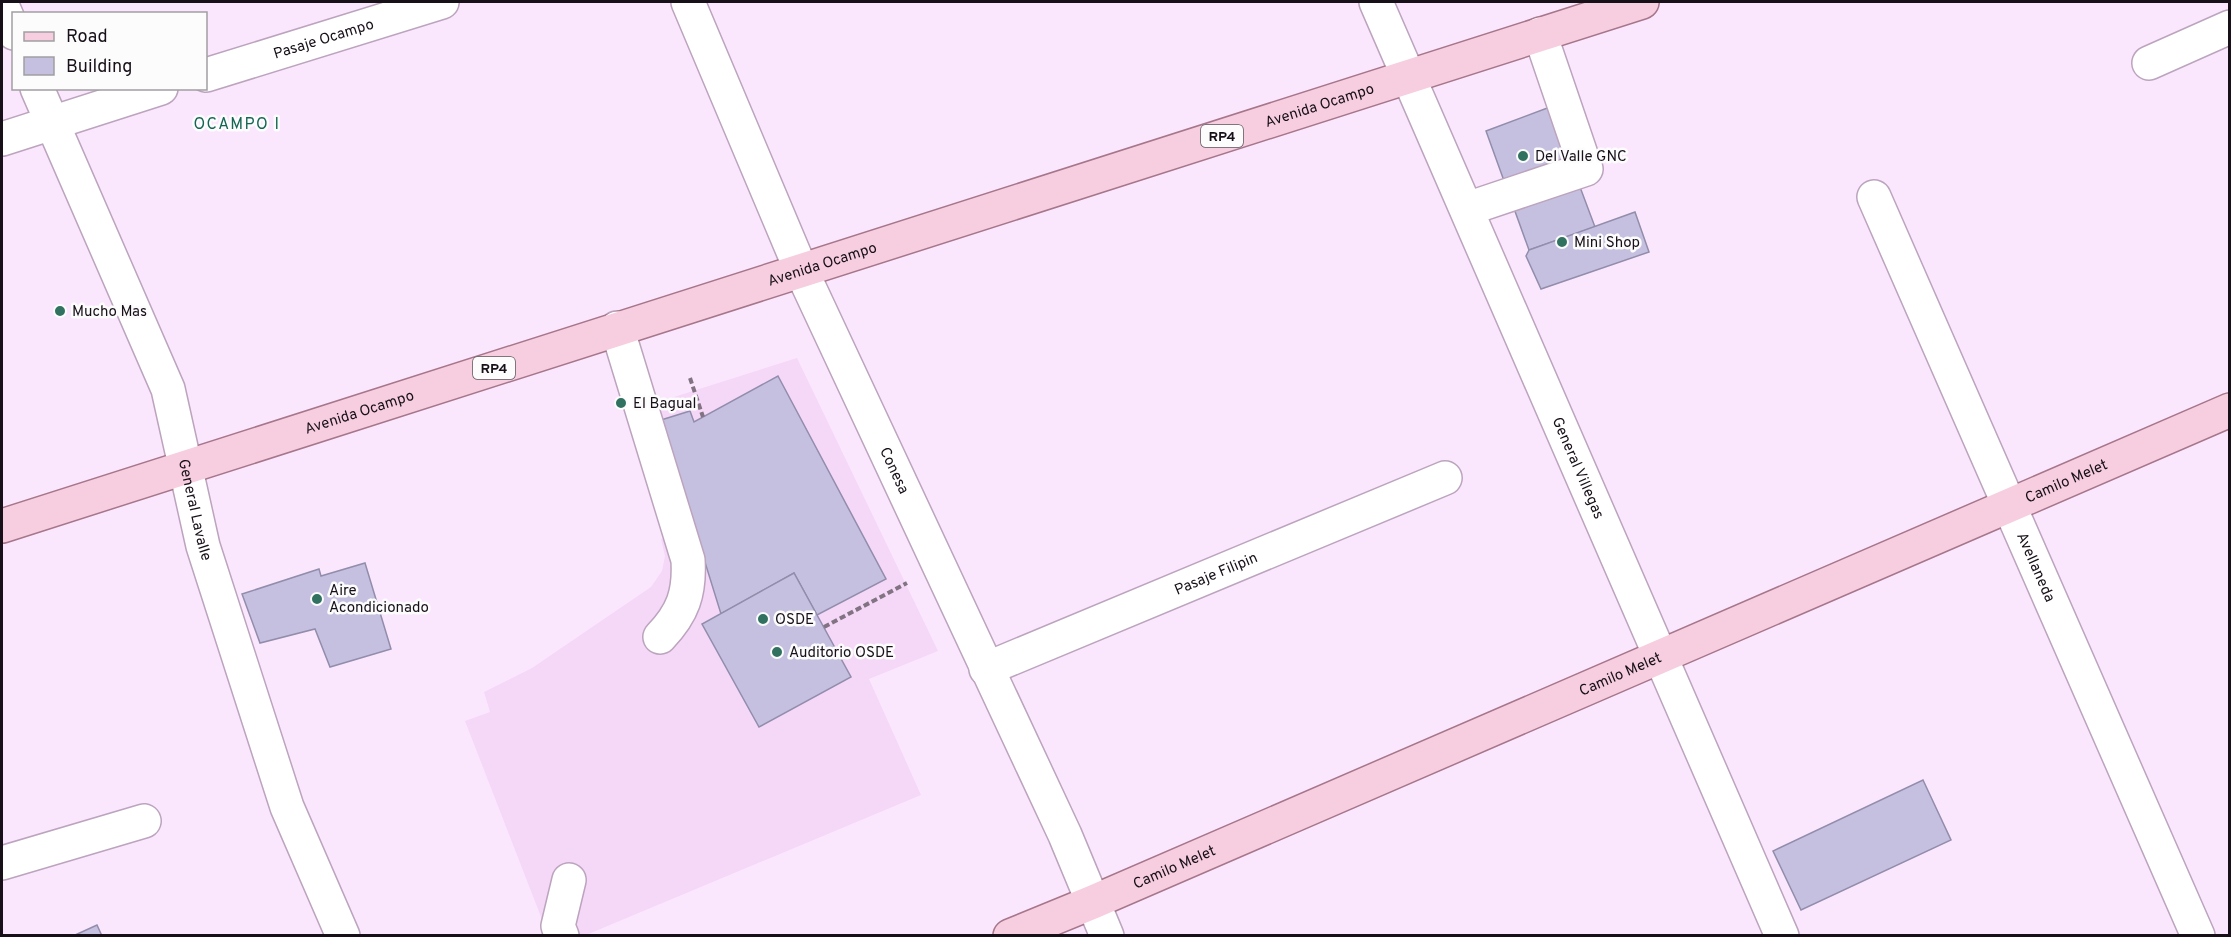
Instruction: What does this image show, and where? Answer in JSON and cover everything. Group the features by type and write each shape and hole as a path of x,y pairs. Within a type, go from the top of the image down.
{"main road":[{"name":"Avenida Ocampo","path":"2,526 1642,2"},
{"name":"Camilo Melet","path":"1010,936 2009,507 2229,410"}],"street":[{"name":"Pasaje Ocampo","path":"207,75 442,2"},
{"name":"Conesa","path":"688,2 801,270 1065,835 1107,936"},
{"name":"General Villegas","path":"1376,2 1782,936"},
{"path":"2,5 12,28"},
{"path":"2149,63 2229,27"},
{"path":"1467,209 1586,169 1540,34"},
{"name":"General Lavalle","path":"39,90 168,389 203,546 284,796 343,936"},
{"path":"2,139 155,90"},
{"name":"Avellaneda","path":"1874,197 2198,936"},
{"path":"617,328 688,560 689,583 683,607 675,622 660,637"},
{"name":"Pasaje Filipin","path":"986,669 1445,478"},
{"path":"2,863 144,820"},
{"path":"562,936 558,926 569,880"}],"path":[{"path":"690,378 703,417"},
{"path":"824,627 913,580"}],"shaded area":[{"name":"OSDE","path":"797,358 938,651 869,679 921,795 586,935 548,935 465,721 490,712 484,692 532,668 651,587 662,571 665,556 661,539 669,537 655,403"}],"building":[{"path":"1550,107 1595,227 1529,250 1486,131"},
{"path":"1635,212 1649,252 1541,289 1526,256 1529,250"},
{"path":"778,376 886,579 817,615 794,573 721,614 661,420 690,411 694,422"},
{"path":"365,563 391,649 330,667 315,629 260,643 242,594 319,569 321,576"},
{"name":"Auditorio OSDE","path":"794,573 851,677 759,727 702,624"},
{"path":"1923,780 1951,840 1801,910 1773,851"},
{"path":"97,925 102,936 73,936"}],"place":[{"name":"Del Valle GNC","path":"1523,156"},
{"name":"Mini Shop","path":"1562,242"},
{"name":"Mucho Mas","path":"60,311"},
{"name":"El Bagual","path":"621,403"},
{"name":"Aire Acondicionado","path":"317,599"},
{"name":"OSDE","path":"763,619"},
{"name":"Auditorio OSDE","path":"777,652"}],"district":[{"name":"OCAMPO I","path":"237,123"}]}
